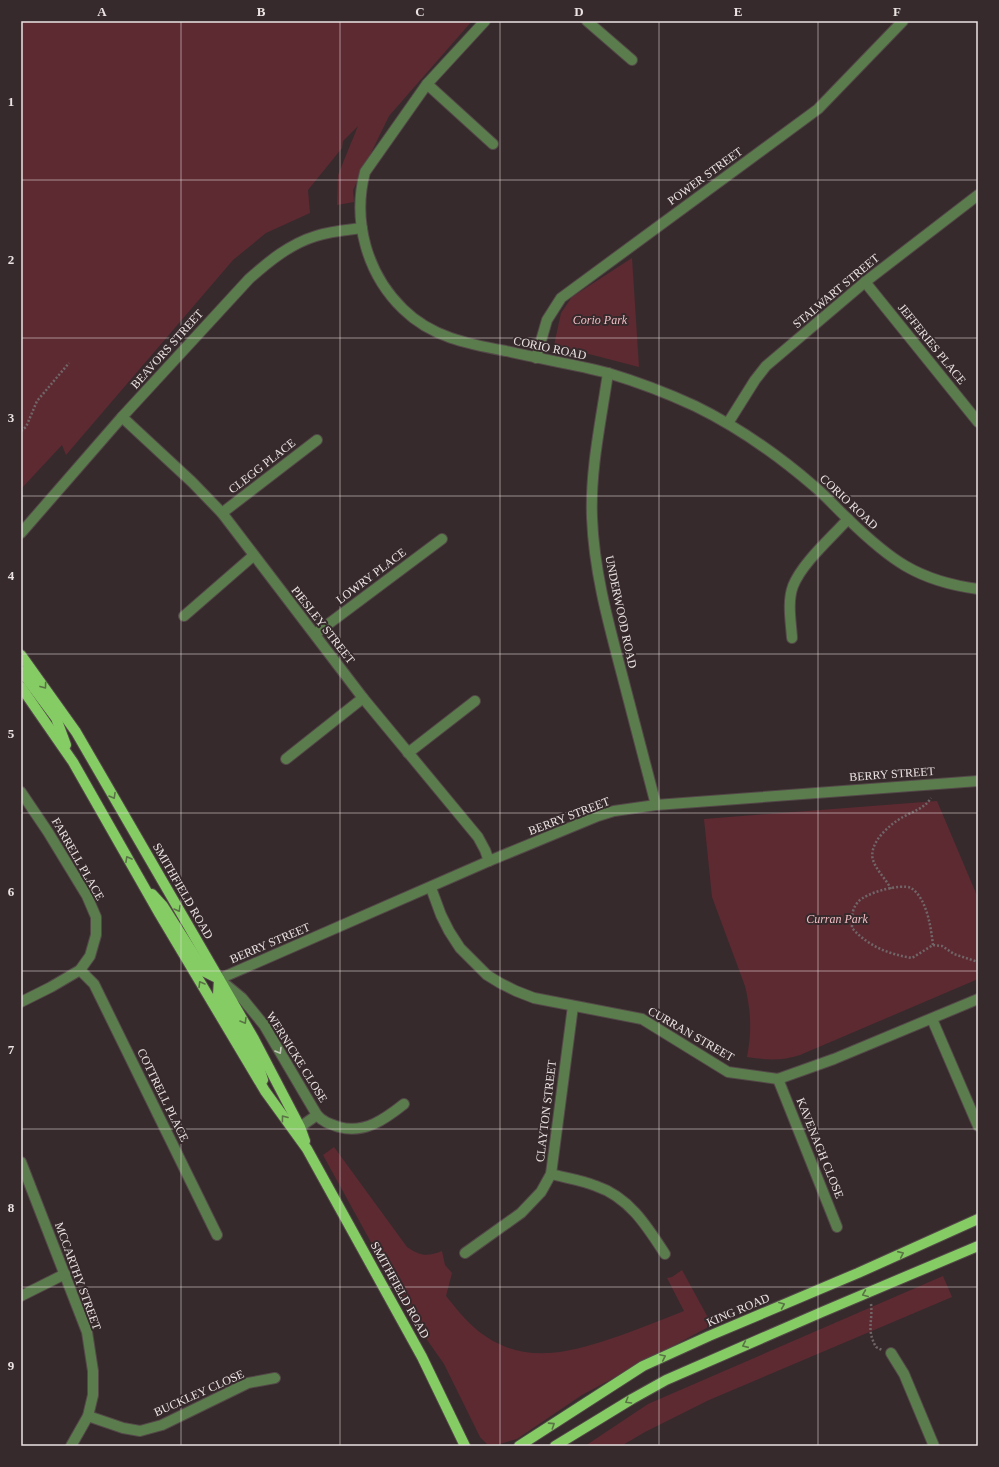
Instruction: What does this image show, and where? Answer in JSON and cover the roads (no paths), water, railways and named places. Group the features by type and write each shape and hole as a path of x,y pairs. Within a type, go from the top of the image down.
{"main road":[{"name":"SMITHFIELD ROAD","path":"21,655 76,732 254,1039 300,1127 307,1149"},
{"path":"21,671 56,718 72,762"},
{"name":"SMITHFIELD ROAD","path":"21,686 72,762 141,882 271,1100 307,1149 422,1357 465,1446"},
{"path":"141,882 163,906 205,972 219,979 218,995 258,1064 271,1100"},
{"name":"KING ROAD","path":"519,1446 643,1366 709,1336 858,1273 978,1219"},
{"path":"555,1446 666,1380 978,1246"}],"street":[{"name":"CORIO ROAD","path":"485,21 427,84 365,172 360,204 366,251 370,263 386,289 403,309 430,330 461,342 608,373 667,394 728,423 783,461 817,488 848,519 900,564 938,581 978,589"},
{"path":"587,21 632,60"},
{"name":"POWER STREET","path":"536,358 547,320 561,298 818,109 903,21"},
{"path":"427,84 493,144"},
{"name":"STALWART STREET","path":"728,423 755,380 766,366 865,282 978,195"},
{"name":"BEAVORS STREET","path":"21,533 122,417 248,279 290,247 316,236 362,228"},
{"name":"JEFFERIES PLACE","path":"865,282 978,422"},
{"name":"UNDERWOOD ROAD","path":"608,373 592,480 592,519 595,556 601,591 610,628 656,805"},
{"name":"PIESLEY STREET","path":"122,417 192,482 222,513 253,556 315,634 363,698 478,837 489,861"},
{"name":"CLEGG PLACE","path":"222,513 318,440"},
{"path":"792,638 790,605 793,586 807,564 848,519"},
{"name":"LOWRY PLACE","path":"315,634 442,539"},
{"path":"184,616 253,556"},
{"path":"286,759 363,698"},
{"path":"408,753 475,701"},
{"name":"BERRY STREET","path":"219,979 431,888 489,861 598,816 625,809 656,805 978,781"},
{"name":"FARRELL PLACE","path":"21,792 48,832 87,896 96,917 96,935 90,956 80,970 21,1002"},
{"name":"CURRAN STREET","path":"431,888 441,915 460,948 487,975 510,989 528,996 642,1019 728,1072 778,1079 834,1059 978,999"},
{"name":"COTTRELL PLACE","path":"80,970 94,984 218,1235"},
{"name":"WERNICKE CLOSE","path":"219,979 242,998 264,1025 317,1115 327,1123 348,1129 372,1126 404,1104"},
{"name":"CLAYTON STREET","path":"465,1253 520,1213 541,1192 551,1174 573,1006"},
{"path":"932,1019 978,1126"},
{"name":"KAVENAGH CLOSE","path":"778,1079 837,1226"},
{"path":"300,1127 317,1115"},
{"name":"MCCARTHY STREET","path":"21,1162 87,1332 93,1371 93,1395 88,1416 71,1446"},
{"path":"551,1174 596,1185 616,1196 633,1209 642,1219 665,1254"},
{"path":"21,1296 65,1274"},
{"path":"891,1353 904,1374 934,1446"},
{"name":"BUCKLEY CLOSE","path":"88,1416 123,1428 140,1431 162,1425 248,1383 275,1378"}],"park label":[{"name":"Corio Park","path":"600,320"},
{"name":"Curran Park","path":"837,919"}]}
